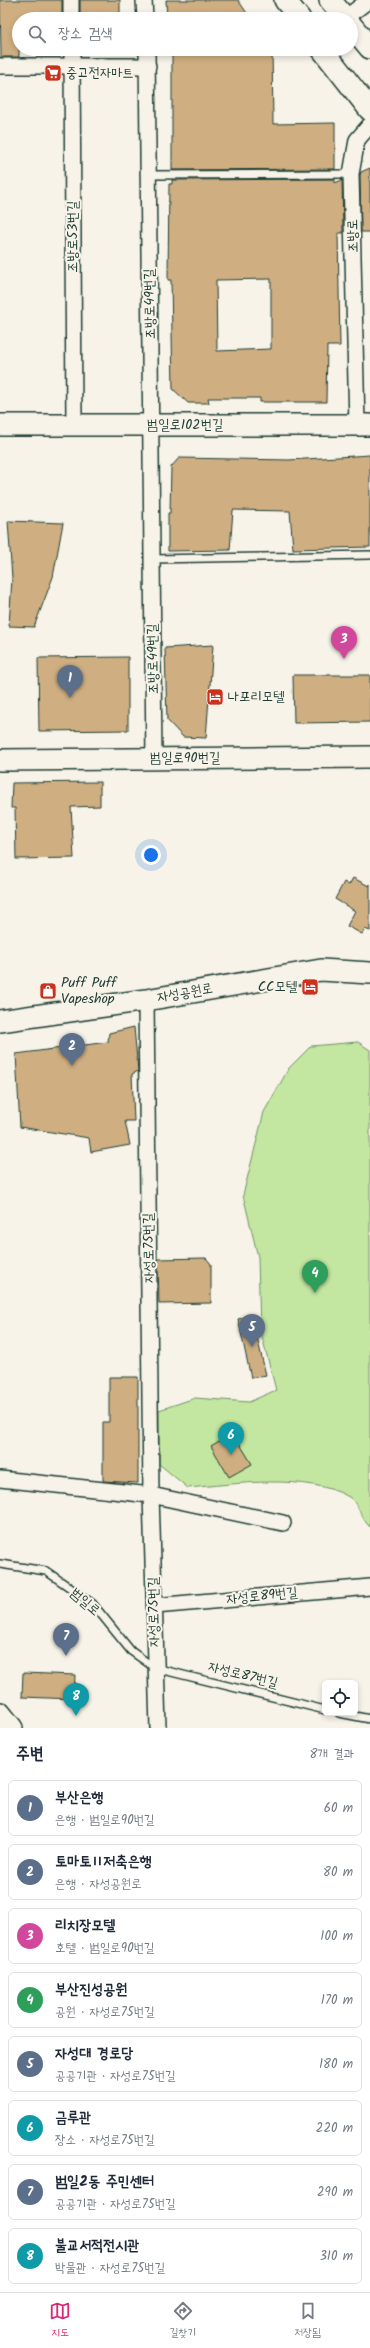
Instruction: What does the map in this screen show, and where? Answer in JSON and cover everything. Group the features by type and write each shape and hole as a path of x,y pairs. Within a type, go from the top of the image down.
{"street":[{"path":"71,0 72,12"},
{"path":"144,0 145,12"},
{"path":"285,0 294,12"},
{"path":"330,0 340,12"},
{"path":"355,12 369,0"},
{"path":"358,34 370,48"},
{"name":"조방로53번길","path":"72,56 74,426"},
{"name":"조방로49번길","path":"147,56 154,759"},
{"path":"328,56 370,110"},
{"path":"0,66 148,66"},
{"name":"조방로","path":"363,425 351,174 357,140 370,124"},
{"name":"범일로102번길","path":"0,425 363,425"},
{"name":"범일로90번길","path":"0,760 370,757"},
{"name":"자성공원로","path":"0,1021 146,1000 321,970 370,973"},
{"name":"자성로75번길","path":"146,1000 151,1495 158,1728"},
{"path":"0,1479 151,1495 283,1523"},
{"name":"자성로89번길","path":"155,1606 370,1587"},
{"path":"0,1713 12,1728"}],"lane":[{"path":"149,175 351,174"},
{"path":"152,559 370,555"},
{"name":"범일로","path":"0,1564 46,1571 92,1603 131,1651 155,1668"},
{"name":"자성로87번길","path":"155,1668 322,1709"},
{"path":"354,1716 370,1719"}],"green space":[{"path":"358,1042 370,1050 370,1527 349,1497 332,1490 313,1485 270,1482 188,1488 159,1464 159,1410 195,1398 249,1402 276,1390 260,1329 258,1257 243,1195 264,1112 289,1068 311,1046"}],"building":[{"path":"0,0 62,0 62,12 12,12 12,56 19,57 1,57"},
{"path":"80,0 120,0 120,12 80,12"},
{"path":"166,0 238,0 246,12 167,12"},
{"path":"172,56 272,56 273,124 335,123 335,169 172,170"},
{"path":"370,168 370,232 361,232 360,175 361,172"},
{"path":"335,179 335,183 342,180 343,233 338,233 340,346 327,346 326,402 260,402 260,398 208,398 209,403 188,403 173,389 171,280 168,280 169,184 172,184 172,180","holes":["271,279 271,349 217,351 216,280"]},
{"path":"370,455 370,547 293,549 290,511 233,510 230,550 168,551 168,513 170,513 171,467 179,458 289,460"},
{"path":"8,521 63,523 53,577 34,627 9,626 12,578"},
{"path":"213,645 206,738 183,737 167,720 165,648"},
{"path":"128,657 128,730 39,731 38,658"},
{"path":"293,675 370,675 370,722 294,723"},
{"path":"100,782 100,806 71,807 74,858 16,859 15,808 11,808 12,783"},
{"path":"353,878 369,886 370,884 370,931 365,929 362,934 347,926 355,911 335,899 344,882 349,885"},
{"path":"134,1027 138,1071 132,1074 134,1121 125,1121 130,1145 91,1152 89,1138 20,1127 16,1054 108,1042 109,1033"},
{"path":"206,1258 211,1264 211,1303 159,1304 158,1259"},
{"path":"252,1316 266,1375 251,1378 238,1319"},
{"path":"109,1377 138,1377 138,1483 103,1481 103,1422 109,1422"},
{"path":"233,1433 252,1464 229,1477 211,1446"},
{"path":"23,1673 75,1675 74,1699 22,1697"}],"place":[{"name":"중고전자마트","path":"53,73"},
{"name":"리치장모텔","path":"344,659"},
{"name":"나포리모텔","path":"215,697"},
{"name":"부산은행","path":"70,698"},
{"name":"CC모텔","path":"310,987"},
{"name":"Puff Puff Vapeshop","path":"48,991"},
{"name":"토마토Ⅱ저축은행","path":"72,1066"},
{"name":"부산진성공원","path":"315,1293"},
{"name":"자성대 경로당","path":"252,1347"},
{"name":"금루관","path":"231,1455"},
{"name":"범일2동 주민센터","path":"66,1656"},
{"name":"불교서적전시관","path":"76,1716"}]}
